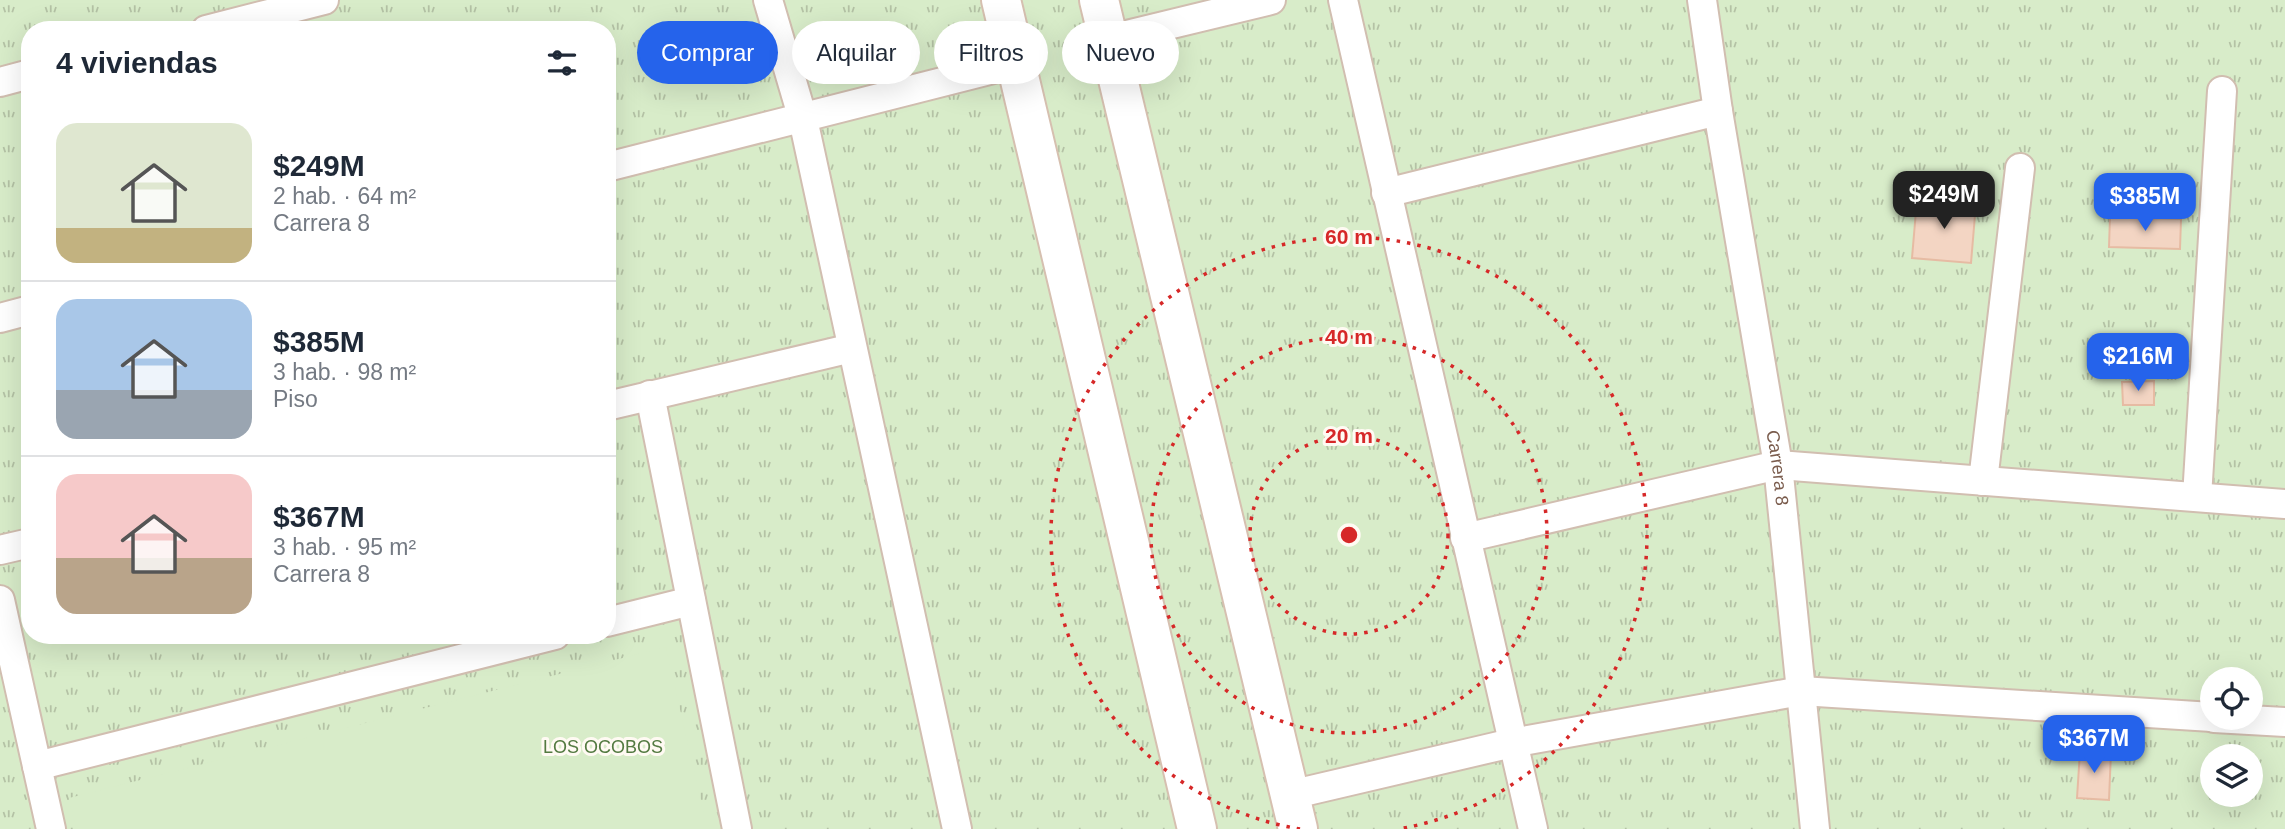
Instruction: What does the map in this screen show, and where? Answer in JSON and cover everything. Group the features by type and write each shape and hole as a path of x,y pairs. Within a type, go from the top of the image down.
{"main road":[{"path":"1001,0 1006,21"},
{"path":"1099,0 1105,21"},
{"path":"1022,84 1197,829"},
{"path":"1121,84 1294,812"}],"street":[{"path":"241,21 324,0"},
{"path":"768,0 803,119 957,829"},
{"path":"1179,22 1271,0"},
{"path":"1343,0 1533,829"},
{"name":"Carrera 8","path":"1702,0 1778,466 1815,829"},
{"path":"0,82 21,76"},
{"path":"616,165 937,84"},
{"path":"2197,497 2222,91"},
{"path":"1386,193 1718,111"},
{"path":"1983,481 2020,168"},
{"path":"0,318 21,312"},
{"path":"616,403 852,348"},
{"path":"650,395 737,829"},
{"path":"1465,538 1778,466 2285,504"},
{"path":"0,550 21,545"},
{"path":"0,600 51,829"},
{"path":"616,620 691,601"},
{"path":"37,766 519,644"},
{"path":"1294,812 1512,743 1801,691 2200,716"},
{"path":"2263,720 2285,722"}],"green space":[{"path":"0,0 2285,0 2285,829 0,829"},
{"name":"LOS OCOBOS","path":"666,647 707,829 76,829 69,798"}],"building":[{"path":"1917,199 1976,203 1971,263 1912,258"},
{"path":"2110,217 2181,219 2180,249 2109,247"},
{"path":"2154,381 2154,405 2123,405 2122,382"},
{"path":"2080,751 2111,752 2109,800 2077,798"}]}
